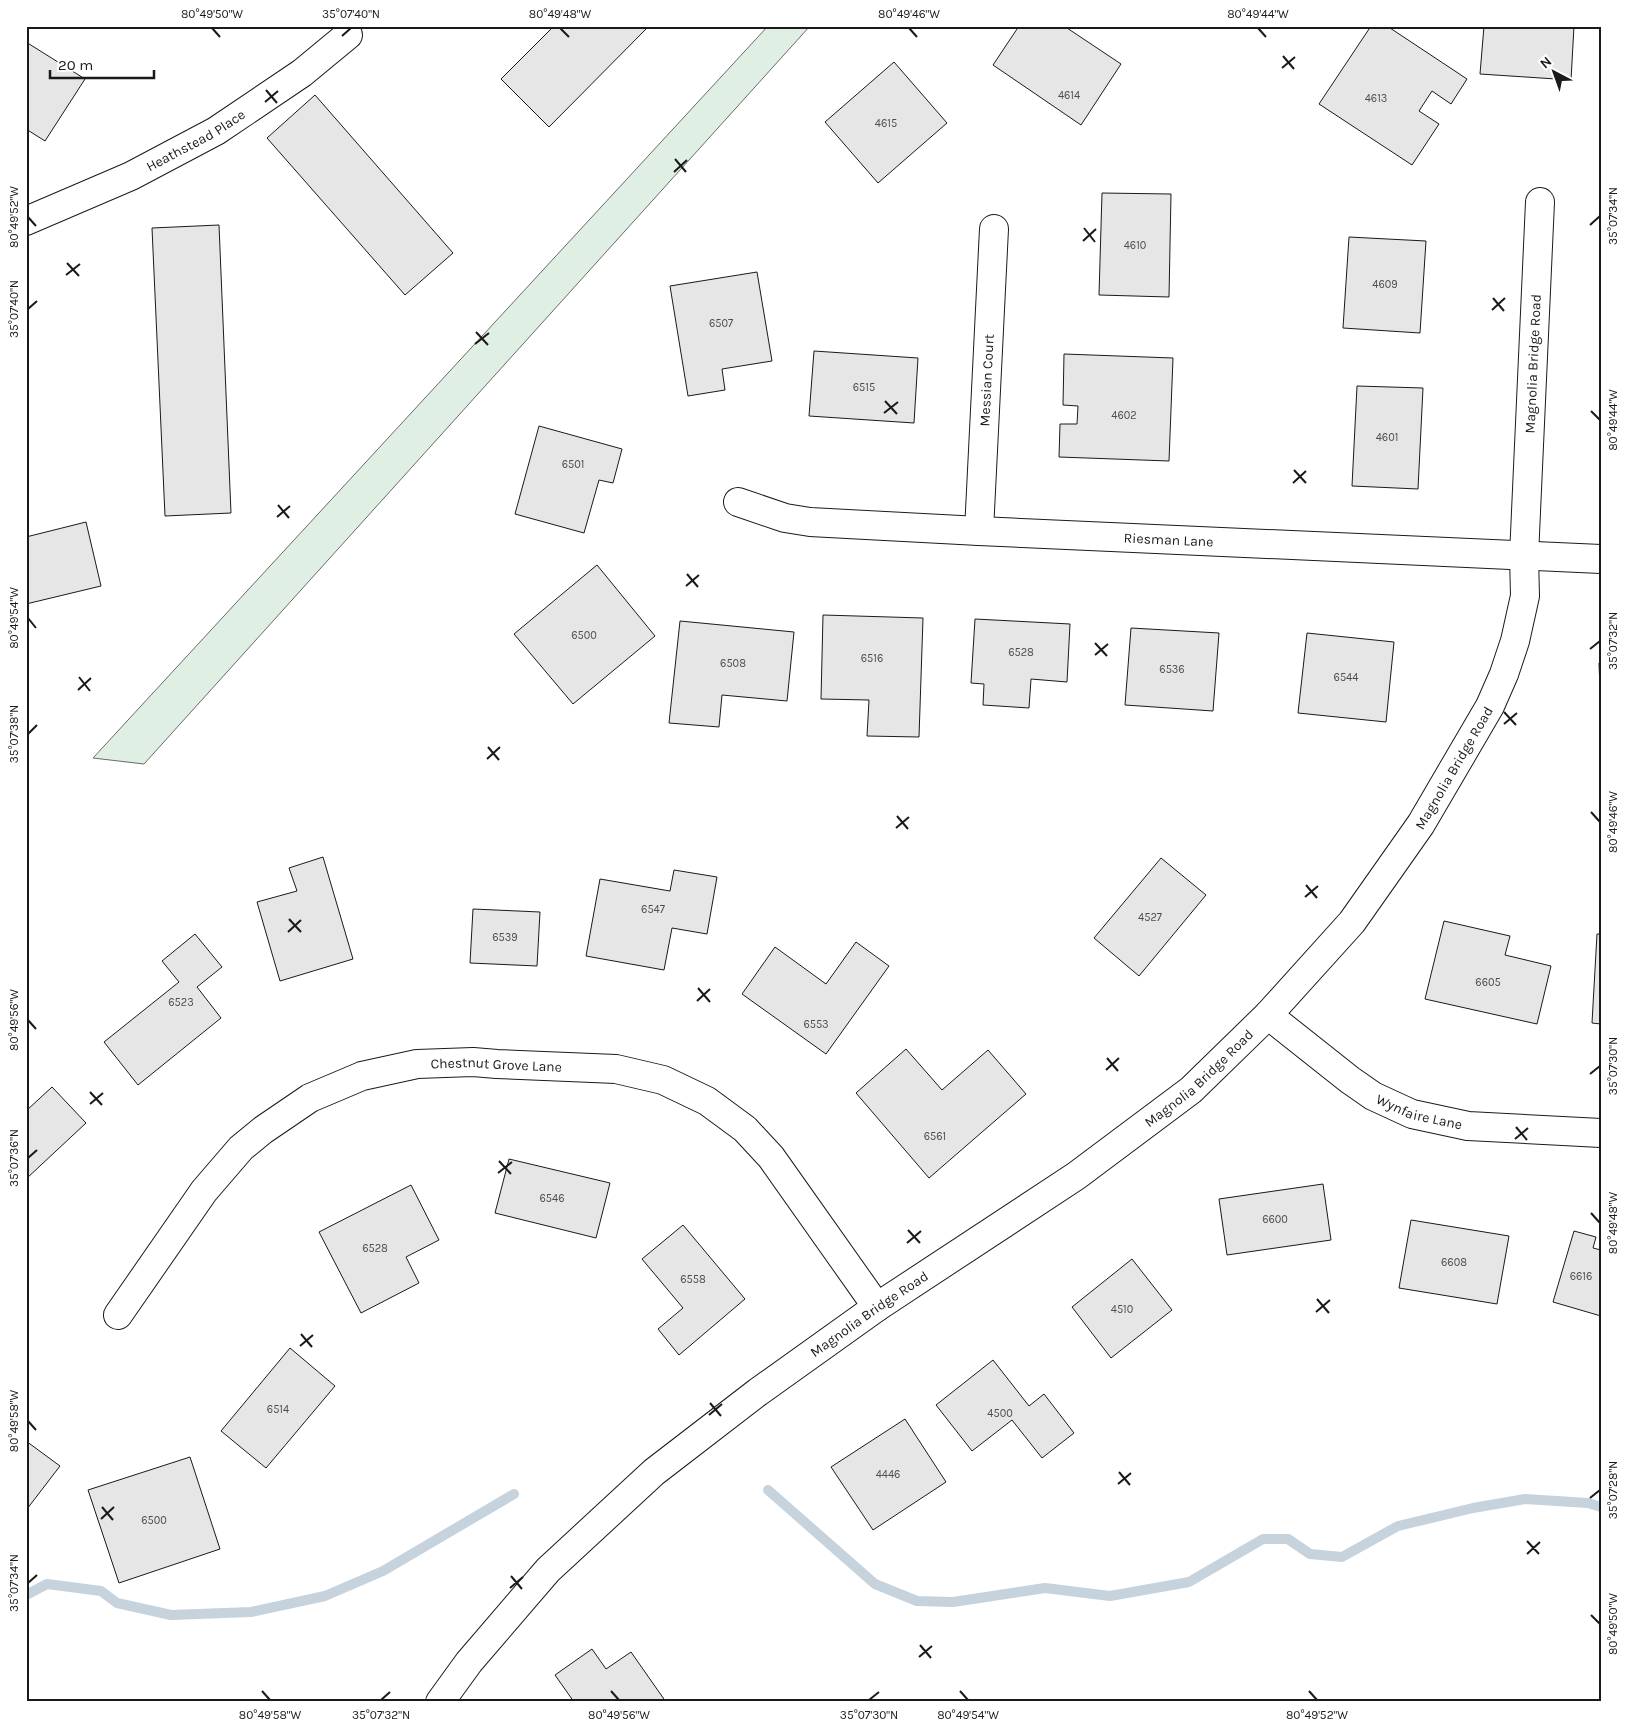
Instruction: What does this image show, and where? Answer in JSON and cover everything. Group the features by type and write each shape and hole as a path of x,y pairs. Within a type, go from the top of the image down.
{"street":[{"name":"Heathstead Place","path":"26,221 131,176 216,131 302,73 348,35"},
{"name":"Magnolia Bridge Road","path":"440,1702 469,1662 548,1570 654,1472 758,1392 877,1307 1076,1176 1191,1090 1268,1015 1352,922 1422,824 1490,706 1504,674 1515,641 1525,596 1524,556 1540,202"},
{"name":"Messian Court","path":"979,531 994,229"},
{"name":"Riesman Lane","path":"738,502 786,518 810,522 1601,559"},
{"name":"Wynfaire Lane","path":"1268,1015 1373,1096 1412,1114 1468,1126 1601,1133"},
{"name":"Chestnut Grove Lane","path":"118,1315 204,1190 241,1148 262,1130 310,1098 362,1076 417,1064 473,1062 616,1069 663,1080 707,1101 745,1129 771,1157 877,1307"}],"green space":[{"path":"768,26 810,26 144,764 93,758"}],"building":[{"path":"554,26 649,26 549,127 501,79"},
{"path":"1019,26 1064,26 1121,64 1081,125 993,65"},
{"path":"1371,26 1387,26 1467,79 1451,104 1432,91 1419,111 1439,124 1412,165 1319,104"},
{"path":"1484,26 1574,26 1571,80 1480,74"},
{"path":"26,42 85,79 45,141 26,129"},
{"path":"894,62 947,123 878,183 825,122"},
{"path":"315,95 453,253 405,295 267,138"},
{"path":"1102,193 1171,194 1169,297 1099,295"},
{"path":"219,225 231,513 165,516 152,228"},
{"path":"1349,237 1426,241 1420,333 1343,328"},
{"path":"757,272 772,361 722,369 725,390 688,396 670,286"},
{"path":"814,351 918,358 914,423 809,416"},
{"path":"1064,354 1173,358 1169,461 1059,457 1060,424 1077,424 1078,406 1063,405"},
{"path":"1357,386 1423,388 1418,489 1352,486"},
{"path":"539,426 622,449 613,483 599,480 584,533 515,514"},
{"path":"86,522 101,586 26,604 26,537"},
{"path":"597,565 655,636 573,704 514,634"},
{"path":"823,615 923,618 919,737 867,736 869,700 821,699"},
{"path":"975,619 1070,624 1067,682 1031,679 1029,708 983,705 984,684 971,683"},
{"path":"680,621 794,632 787,701 722,695 719,727 669,723"},
{"path":"1131,628 1219,633 1213,711 1125,705"},
{"path":"1307,633 1394,642 1386,722 1298,713"},
{"path":"1599,663 1601,663 1601,717"},
{"path":"323,857 353,959 280,981 257,902 297,891 289,868"},
{"path":"1161,858 1206,895 1139,976 1094,938"},
{"path":"674,870 717,877 707,934 672,928 664,970 586,956 600,879 670,891"},
{"path":"473,909 540,912 537,966 470,963"},
{"path":"1444,921 1510,936 1505,955 1551,966 1537,1024 1425,999"},
{"path":"195,934 222,967 197,987 221,1018 138,1085 104,1042 179,982 162,961"},
{"path":"1597,934 1601,934 1601,1024 1592,1023"},
{"path":"856,942 889,966 826,1054 742,994 775,947 826,984"},
{"path":"906,1049 942,1090 988,1050 1026,1094 929,1178 856,1093"},
{"path":"52,1087 86,1123 26,1179 26,1111"},
{"path":"509,1159 610,1183 596,1238 495,1213"},
{"path":"1323,1184 1331,1240 1227,1255 1219,1199"},
{"path":"411,1185 439,1240 406,1257 419,1283 361,1313 319,1232"},
{"path":"1411,1220 1509,1236 1497,1304 1399,1288"},
{"path":"683,1225 745,1299 679,1355 658,1329 683,1308 642,1259"},
{"path":"1574,1231 1596,1237 1593,1248 1601,1250 1601,1316 1553,1302"},
{"path":"1132,1259 1172,1310 1111,1358 1072,1307"},
{"path":"290,1348 335,1386 266,1468 221,1431"},
{"path":"993,1360 1029,1406 1044,1394 1074,1433 1042,1458 1012,1420 972,1451 936,1405"},
{"path":"905,1419 946,1482 873,1530 831,1467"},
{"path":"26,1441 60,1466 27,1509 26,1509"},
{"path":"190,1457 220,1549 119,1583 88,1490"},
{"path":"592,1649 606,1669 631,1652 666,1702 574,1702 555,1675"}],"waterway":[{"path":"768,1490 875,1584 917,1601 953,1602 1045,1588 1110,1596 1189,1582 1263,1539 1288,1539 1310,1554 1342,1557 1398,1526 1473,1508 1525,1499 1588,1503 1601,1507"},
{"path":"26,1595 47,1584 101,1591 117,1603 171,1615 251,1612 325,1596 383,1571 514,1494"}]}
